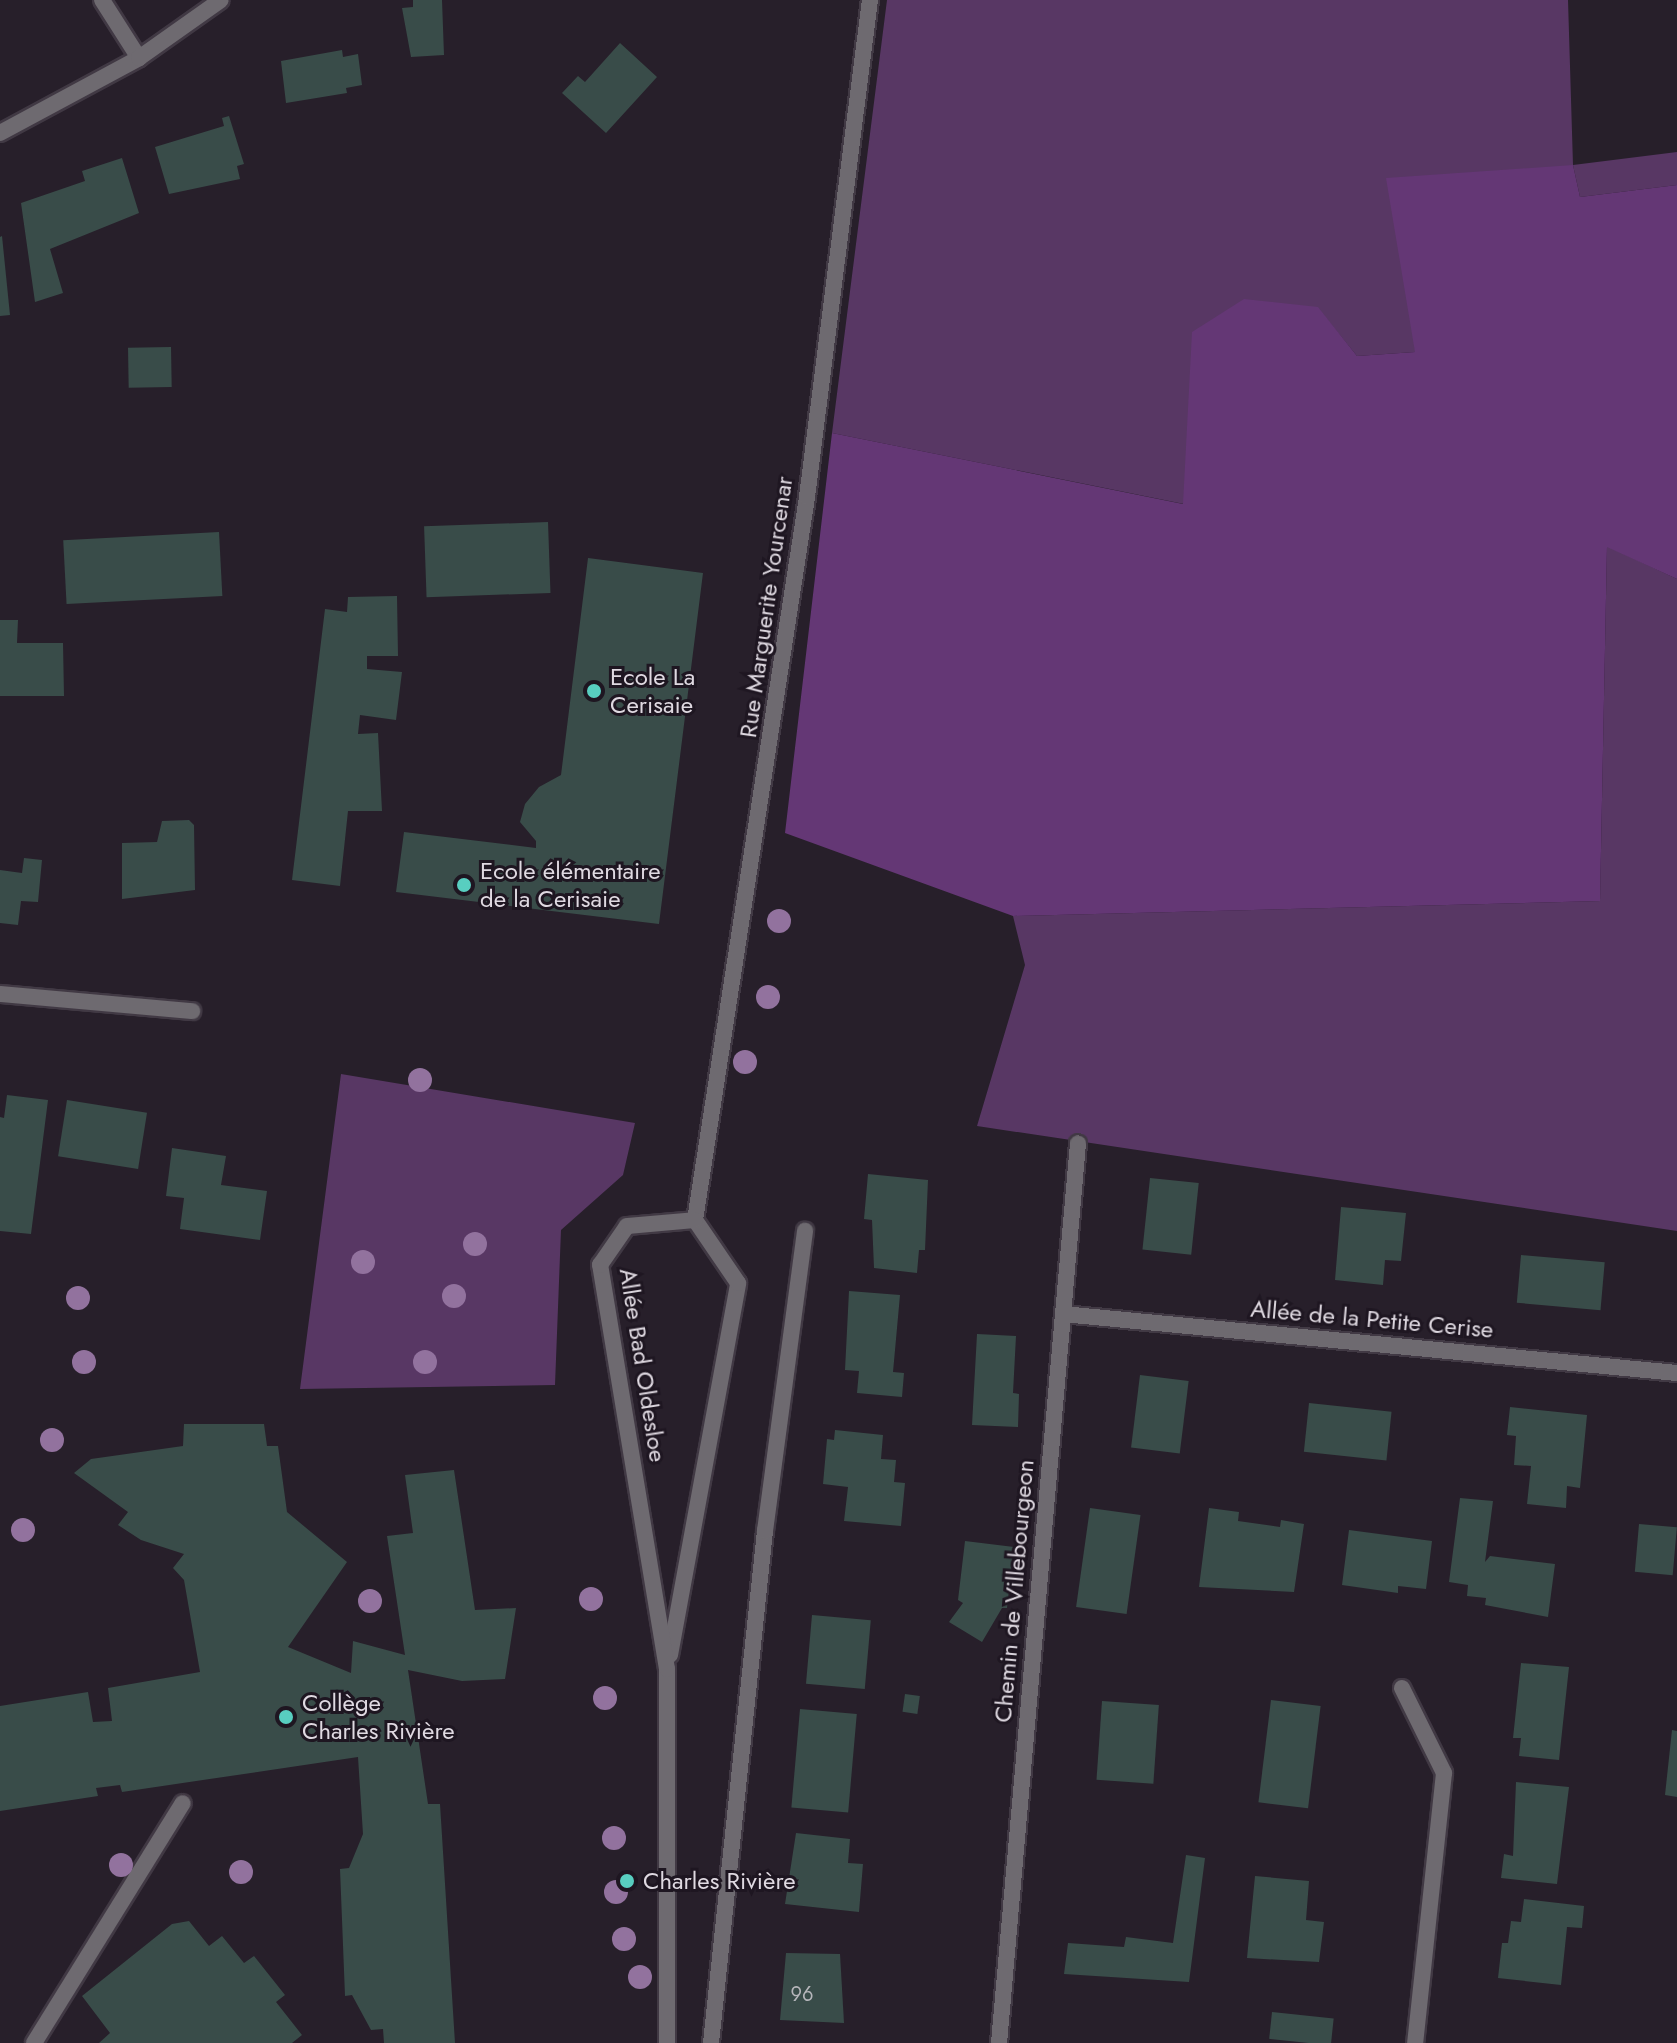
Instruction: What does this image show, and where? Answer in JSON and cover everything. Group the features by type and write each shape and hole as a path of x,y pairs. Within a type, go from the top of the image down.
{"street":[{"path":"102,0 139,58"},
{"path":"0,133 139,58 221,0"},
{"name":"Rue Marguerite Yourcenar","path":"695,1220 807,497 870,0"},
{"path":"0,994 192,1011"},
{"name":"Chemin de Villebourgeon","path":"999,2043 1078,1143"},
{"name":"Allée Bad Oldesloe","path":"667,1669 738,1283 695,1220 627,1226 600,1265 667,1669 667,2043"},
{"path":"711,2043 765,1531 805,1231"},
{"name":"Allée de la Petite Cerise","path":"1063,1314 1677,1373"},
{"path":"1402,1688 1444,1773 1415,2043"},
{"path":"34,2043 183,1803"}],"shaded area":[{"path":"887,0 1568,0 1573,165 1415,352 1357,356 1317,307 1184,504 832,433"},
{"path":"1677,152 1677,185 1580,197 1573,165"},
{"path":"1573,165 1580,197 1677,185 1677,579 1607,547 1600,901 1013,916 785,833 832,433 1183,504 1192,332 1244,299 1318,307 1357,356 1415,352 1386,178"},
{"path":"1607,546 1677,579 1677,1231 977,1126 1025,965 1013,916 1600,901"},
{"path":"341,1074 635,1123 623,1175 561,1230 555,1385 300,1389"}],"building":[{"path":"413,0 442,0 444,55 411,57 402,8 413,7"},
{"path":"620,43 657,77 606,133 562,93 578,76 585,82"},
{"path":"342,50 343,57 358,54 362,85 346,88 347,93 286,103 281,61"},
{"path":"229,116 244,164 237,166 240,179 169,194 155,147 224,126 222,118"},
{"path":"122,158 139,213 50,249 63,293 35,302 21,203 85,181 82,171"},
{"path":"0,237 10,315 0,316"},
{"path":"171,347 172,387 129,388 128,348"},
{"path":"548,522 550,593 427,597 424,526"},
{"path":"219,532 222,596 67,604 63,540"},
{"path":"588,558 703,573 659,924 396,892 404,832 536,848 536,841 520,822 525,804 539,787 561,775"},
{"path":"397,596 398,656 367,656 367,669 402,672 396,720 360,715 358,734 378,733 382,811 348,811 340,886 292,880 325,609 347,612 348,597"},
{"path":"0,620 18,620 17,643 63,643 64,696 0,696"},
{"path":"189,820 194,825 195,890 122,899 122,843 157,842 162,821"},
{"path":"24,858 42,860 38,902 21,901 18,925 0,923 0,870 22,873"},
{"path":"7,1095 48,1100 31,1234 0,1231 0,1117 4,1118"},
{"path":"67,1100 147,1113 138,1169 58,1156"},
{"path":"172,1148 226,1156 221,1185 267,1191 260,1240 180,1229 184,1198 166,1196"},
{"path":"868,1174 928,1180 925,1250 919,1250 917,1273 874,1268 872,1220 864,1219"},
{"path":"1150,1178 1199,1183 1191,1255 1142,1250"},
{"path":"1341,1207 1406,1213 1401,1261 1385,1260 1383,1285 1335,1280"},
{"path":"1521,1255 1605,1262 1600,1310 1517,1303"},
{"path":"849,1291 900,1295 893,1372 904,1373 902,1397 857,1393 859,1371 845,1370"},
{"path":"977,1334 1016,1336 1013,1393 1019,1394 1018,1427 972,1425"},
{"path":"1140,1375 1189,1381 1180,1453 1131,1447"},
{"path":"1309,1403 1392,1412 1386,1460 1304,1452"},
{"path":"1510,1407 1587,1415 1580,1488 1567,1486 1566,1508 1527,1504 1531,1466 1514,1465 1516,1436 1507,1435"},
{"name":"Collège Charles Rivière","path":"184,1424 264,1424 267,1446 278,1446 287,1512 347,1562 288,1647 351,1673 353,1641 405,1655 387,1536 413,1533 405,1475 454,1470 475,1610 516,1608 505,1679 462,1681 408,1670 428,1804 440,1804 455,2043 384,2043 383,2029 371,2030 352,1995 345,1996 340,1869 349,1868 363,1834 358,1757 122,1792 120,1785 96,1788 98,1796 0,1811 0,1706 88,1692 93,1722 112,1721 108,1688 200,1672 184,1580 173,1568 184,1554 141,1540 118,1525 128,1512 74,1473 91,1459 183,1446"},
{"path":"835,1430 883,1435 881,1459 896,1460 894,1482 905,1483 901,1526 844,1521 848,1487 823,1484 827,1439 834,1440"},
{"path":"1460,1498 1493,1501 1485,1562 1490,1556 1555,1564 1548,1617 1485,1605 1486,1598 1467,1596 1468,1585 1449,1582"},
{"path":"1090,1508 1141,1515 1127,1614 1076,1607"},
{"path":"1209,1508 1239,1512 1238,1521 1280,1527 1281,1520 1304,1524 1294,1592 1199,1587"},
{"path":"1639,1524 1677,1527 1673,1575 1635,1572"},
{"path":"1349,1530 1432,1541 1426,1589 1398,1586 1398,1593 1342,1585"},
{"path":"965,1541 1014,1547 1007,1608 1002,1608 982,1642 949,1622 963,1603 958,1600"},
{"path":"812,1615 871,1620 865,1689 806,1684"},
{"path":"1521,1663 1569,1667 1559,1760 1519,1756 1521,1738 1513,1738"},
{"path":"905,1694 920,1696 917,1714 902,1712"},
{"path":"1271,1700 1321,1706 1308,1808 1258,1802"},
{"path":"1102,1701 1159,1705 1153,1784 1096,1780"},
{"path":"800,1709 857,1714 848,1813 791,1808"},
{"path":"1672,1730 1677,1731 1677,1797 1665,1795"},
{"path":"1516,1782 1569,1787 1557,1884 1501,1878 1504,1854 1513,1856"},
{"path":"796,1833 850,1839 848,1863 863,1864 859,1912 785,1904"},
{"path":"1186,1855 1205,1858 1189,1982 1064,1974 1068,1943 1124,1947 1126,1937 1173,1943"},
{"path":"1255,1876 1309,1881 1306,1920 1324,1922 1319,1962 1247,1958"},
{"path":"1524,1899 1584,1906 1582,1928 1567,1927 1561,1985 1498,1978 1502,1943 1508,1943 1511,1921 1521,1922"},
{"path":"189,1921 209,1946 222,1936 244,1963 254,1956 285,1995 276,2002 302,2035 292,2043 99,2043 110,2033 82,1996 172,1924"},
{"path":"786,1953 840,1954 844,2023 780,2020"},
{"path":"1272,2012 1334,2018 1331,2043 1269,2039"}],"place":[{"name":"Ecole La Cerisaie","path":"594,691"},
{"name":"Ecole élémentaire de la Cerisaie","path":"464,885"},
{"name":"Collège Charles Rivière","path":"286,1717"},
{"name":"Charles Rivière","path":"627,1881"}]}
